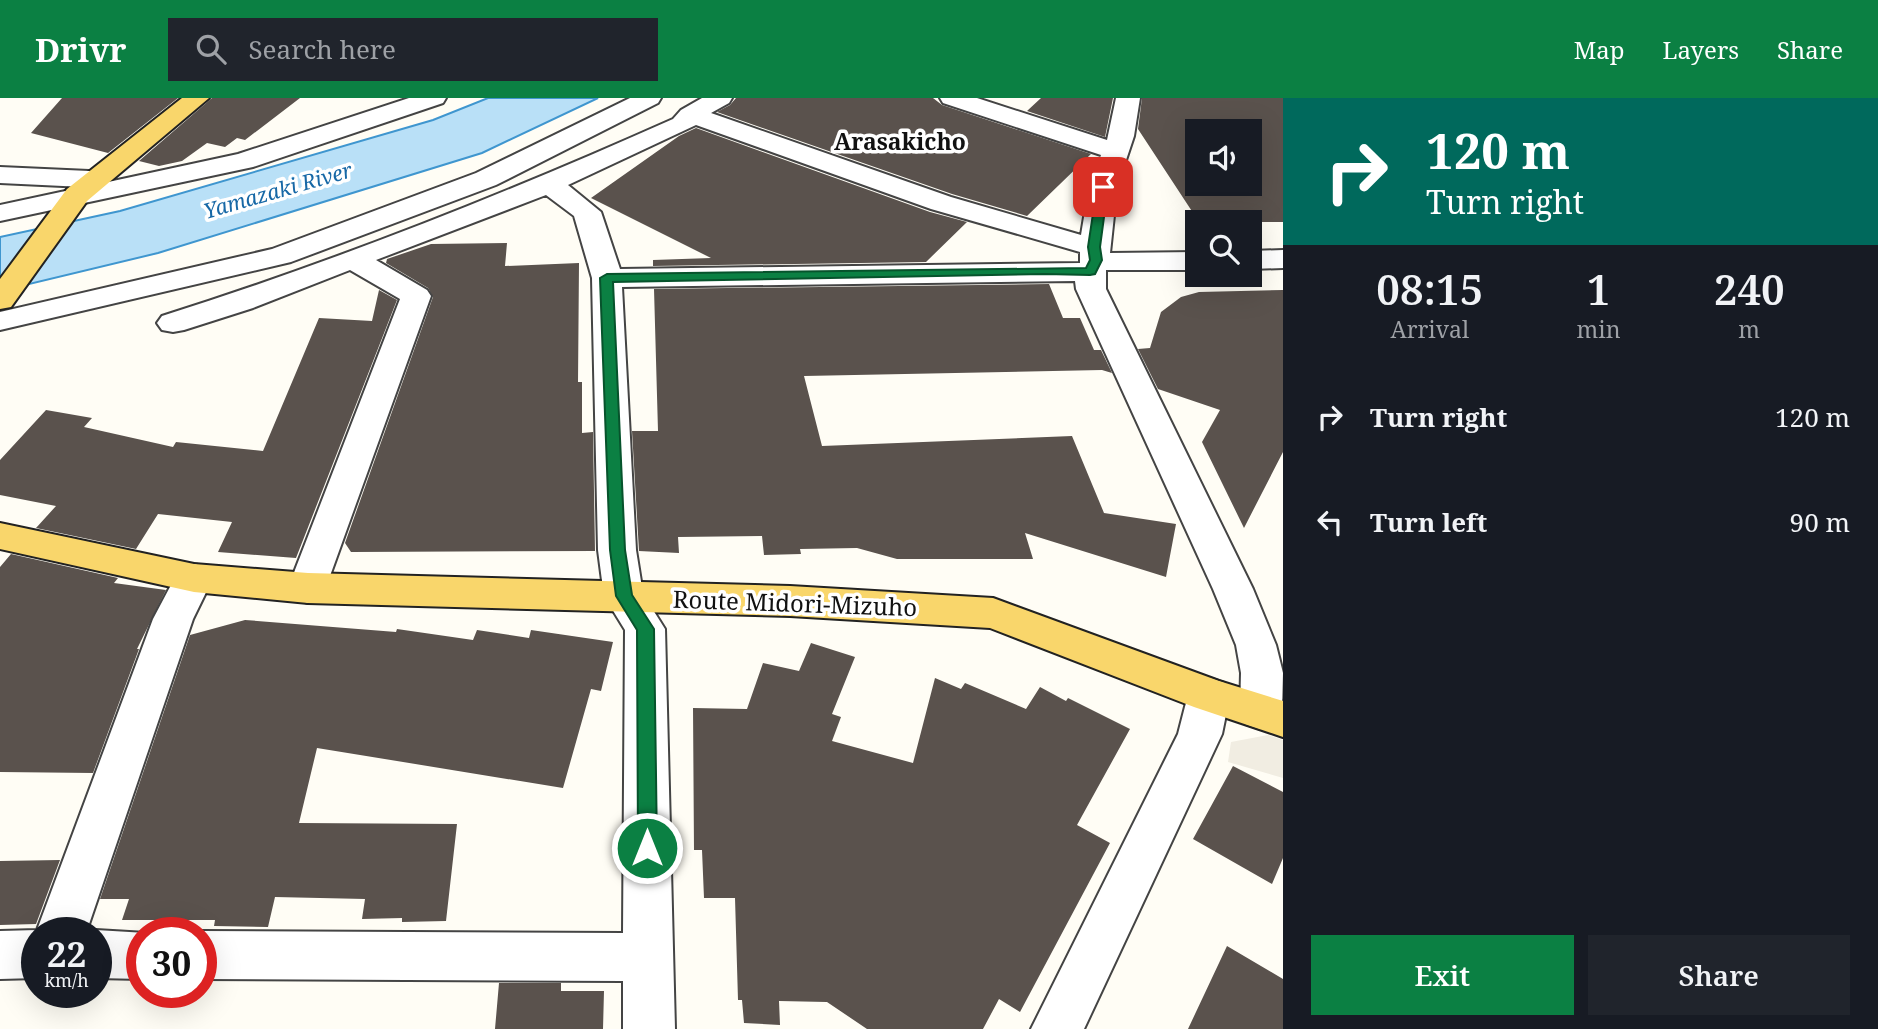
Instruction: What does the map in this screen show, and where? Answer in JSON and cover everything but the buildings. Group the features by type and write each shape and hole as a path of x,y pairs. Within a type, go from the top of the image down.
{"main road":[{"path":"0,300 81,192 197,98"},
{"name":"Route Midori-Mizuho","path":"0,536 194,578 308,588 790,601 993,613 1209,695 1272,715"}],"street":[{"path":"0,214 81,192 244,161 434,98"},
{"path":"0,321 281,257 486,179 649,98"},
{"path":"173,323 242,302 549,184 682,124 690,115 720,98"},
{"path":"952,98 1116,151"},
{"path":"1128,98 1116,151 1103,187 1091,289 1233,589 1256,645 1272,715"},
{"path":"690,115 1004,222 1094,259 1119,263 1185,261"},
{"path":"0,175 81,192"},
{"path":"549,184 587,212 607,278 617,550 624,596 645,629 649,1029"},
{"path":"308,588 416,296 352,259"},
{"path":"607,278 1045,270 1094,259"},
{"path":"1262,260 1283,259"},
{"path":"67,917 173,619 194,578"},
{"path":"1057,1029 1200,734 1209,695"},
{"path":"0,955 21,954"},
{"path":"217,955 648,957"}],"shaded area":[{"path":"1268,735 1283,740 1283,778 1228,762 1231,742"}],"water":[{"name":"Yamazaki River","path":"488,98 598,98 482,153 158,253 0,291 0,237 120,211 433,120"}],"district":[{"name":"Arasakicho","path":"900,142"}],"route":[{"path":"647,848 645,629 624,596 617,550 607,278 1045,270 1090,272 1096,260 1094,247 1103,187"}]}
